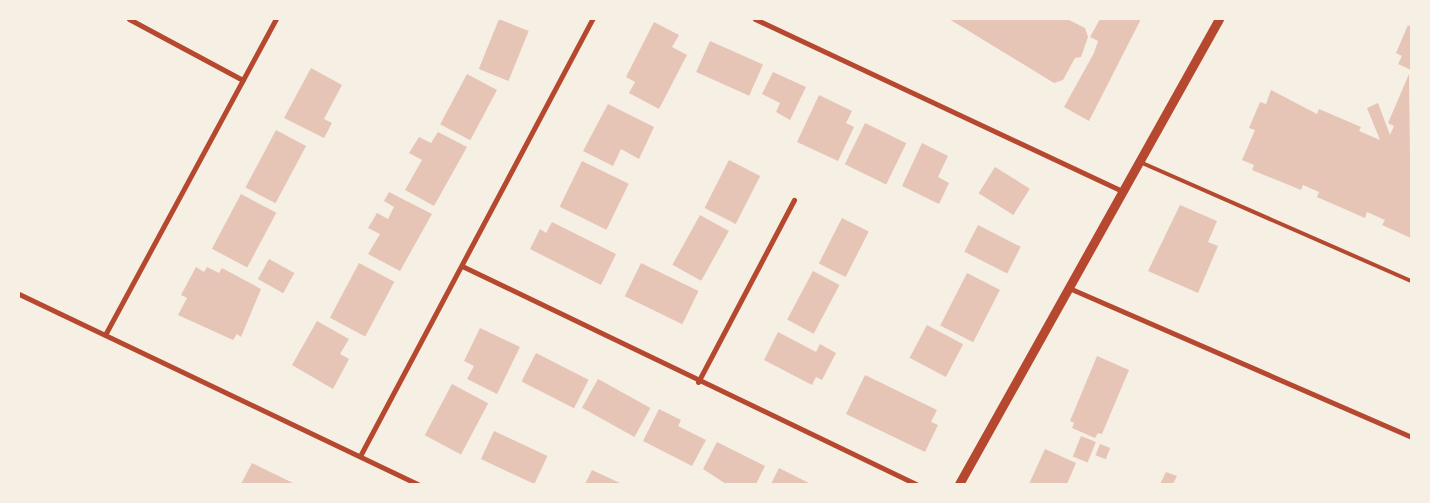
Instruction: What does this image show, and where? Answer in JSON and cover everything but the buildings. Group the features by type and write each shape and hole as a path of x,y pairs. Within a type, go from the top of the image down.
{"street":[{"path":"129,19 243,80"},
{"path":"106,333 276,19"},
{"path":"360,456 592,19"},
{"path":"755,19 1124,191"},
{"path":"959,484 1220,19"},
{"path":"698,382 794,200"},
{"path":"462,266 698,382 916,484"},
{"path":"1069,288 1411,437"},
{"path":"19,294 106,333 418,484"}],"lane":[{"path":"1140,162 1411,281"}]}
